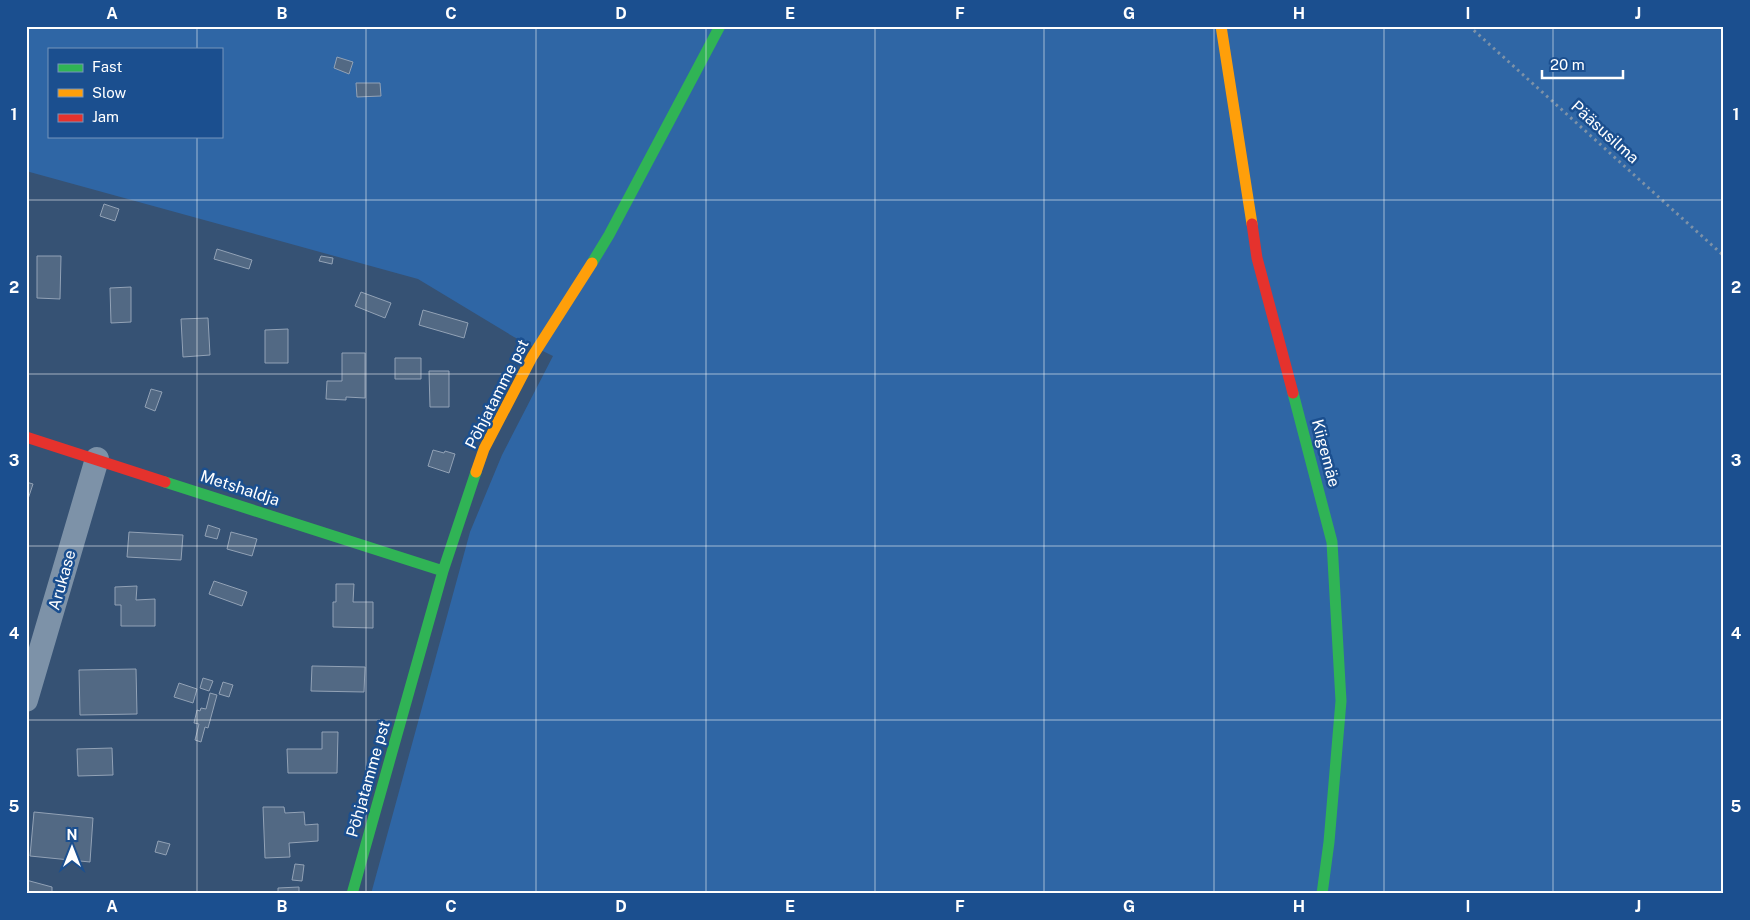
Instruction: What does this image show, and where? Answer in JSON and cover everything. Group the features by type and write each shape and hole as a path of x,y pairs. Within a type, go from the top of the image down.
{"street":[{"name":"Põhjatamme pst","path":"352,894 443,571 484,449 532,357 609,235 720,26"},
{"name":"Kiigemäe","path":"1220,26 1257,258 1332,542 1341,700 1329,842 1322,894"},
{"name":"Metshaldja","path":"26,437 443,571"},
{"name":"Arukase","path":"26,700 97,459"}],"path":[{"name":"Pääsusilma","path":"1469,26 1724,256"}],"shaded area":[{"path":"26,26 1724,26 1724,894 371,894 470,532 502,455 553,356 514,337 418,279 26,171"}],"building":[{"path":"337,57 353,62 349,74 334,68"},
{"path":"356,83 380,83 381,96 357,97"},
{"path":"104,204 119,209 115,221 100,216"},
{"path":"217,249 252,260 249,269 214,259"},
{"path":"37,256 61,256 60,299 37,298"},
{"path":"321,256 333,258 332,264 319,261"},
{"path":"131,287 131,322 111,323 110,288"},
{"path":"361,292 391,303 385,318 355,306"},
{"path":"423,310 468,323 464,338 419,325"},
{"path":"208,318 210,355 183,357 181,319"},
{"path":"288,329 288,363 265,363 265,330"},
{"path":"342,353 365,353 365,398 346,397 346,400 326,399 327,381 342,381"},
{"path":"395,358 421,358 421,379 395,379"},
{"path":"429,371 449,371 449,407 430,407"},
{"path":"151,389 162,392 155,411 145,407"},
{"path":"433,450 455,454 449,473 428,466"},
{"path":"26,482 33,484 26,505"},
{"path":"208,525 220,529 217,539 205,536"},
{"path":"129,532 183,535 181,560 127,557"},
{"path":"231,532 257,539 252,556 227,549"},
{"path":"214,581 247,592 242,606 209,594"},
{"path":"336,584 354,584 353,602 373,602 373,628 333,627 333,602 336,602"},
{"path":"137,586 136,600 155,599 155,626 121,626 121,605 115,605 115,587"},
{"path":"312,666 365,667 364,692 311,691"},
{"path":"136,669 137,714 80,715 79,670"},
{"path":"203,678 213,681 209,691 200,688"},
{"path":"223,682 233,685 229,697 219,694"},
{"path":"179,683 197,689 193,703 174,697"},
{"path":"210,693 217,695 208,728 205,727 201,742 195,740 199,724 194,723 197,710 200,711 201,708 206,709"},
{"path":"322,732 338,732 337,773 288,773 287,749 322,749"},
{"path":"112,748 113,775 78,776 77,749"},
{"path":"263,807 284,807 285,813 304,812 305,825 318,824 318,841 289,843 290,857 265,858"},
{"path":"34,812 93,818 90,862 30,856"},
{"path":"158,841 170,844 166,855 155,852"},
{"path":"295,864 304,865 302,881 292,880"},
{"path":"26,880 52,887 52,894 26,894"},
{"path":"299,887 299,894 278,894 278,888"}],"traffic: fast":[{"path":"592,263 609,235 720,26"},
{"path":"1293,393 1332,542 1341,701 1329,842 1322,894"},
{"path":"352,894 443,571 476,472"},
{"path":"165,482 443,571"}],"traffic: slow":[{"path":"1221,26 1252,224"},
{"path":"476,472 484,449 532,357 592,263"}],"traffic: jam":[{"path":"1252,224 1257,258 1293,393"},
{"path":"26,437 165,482"}]}
